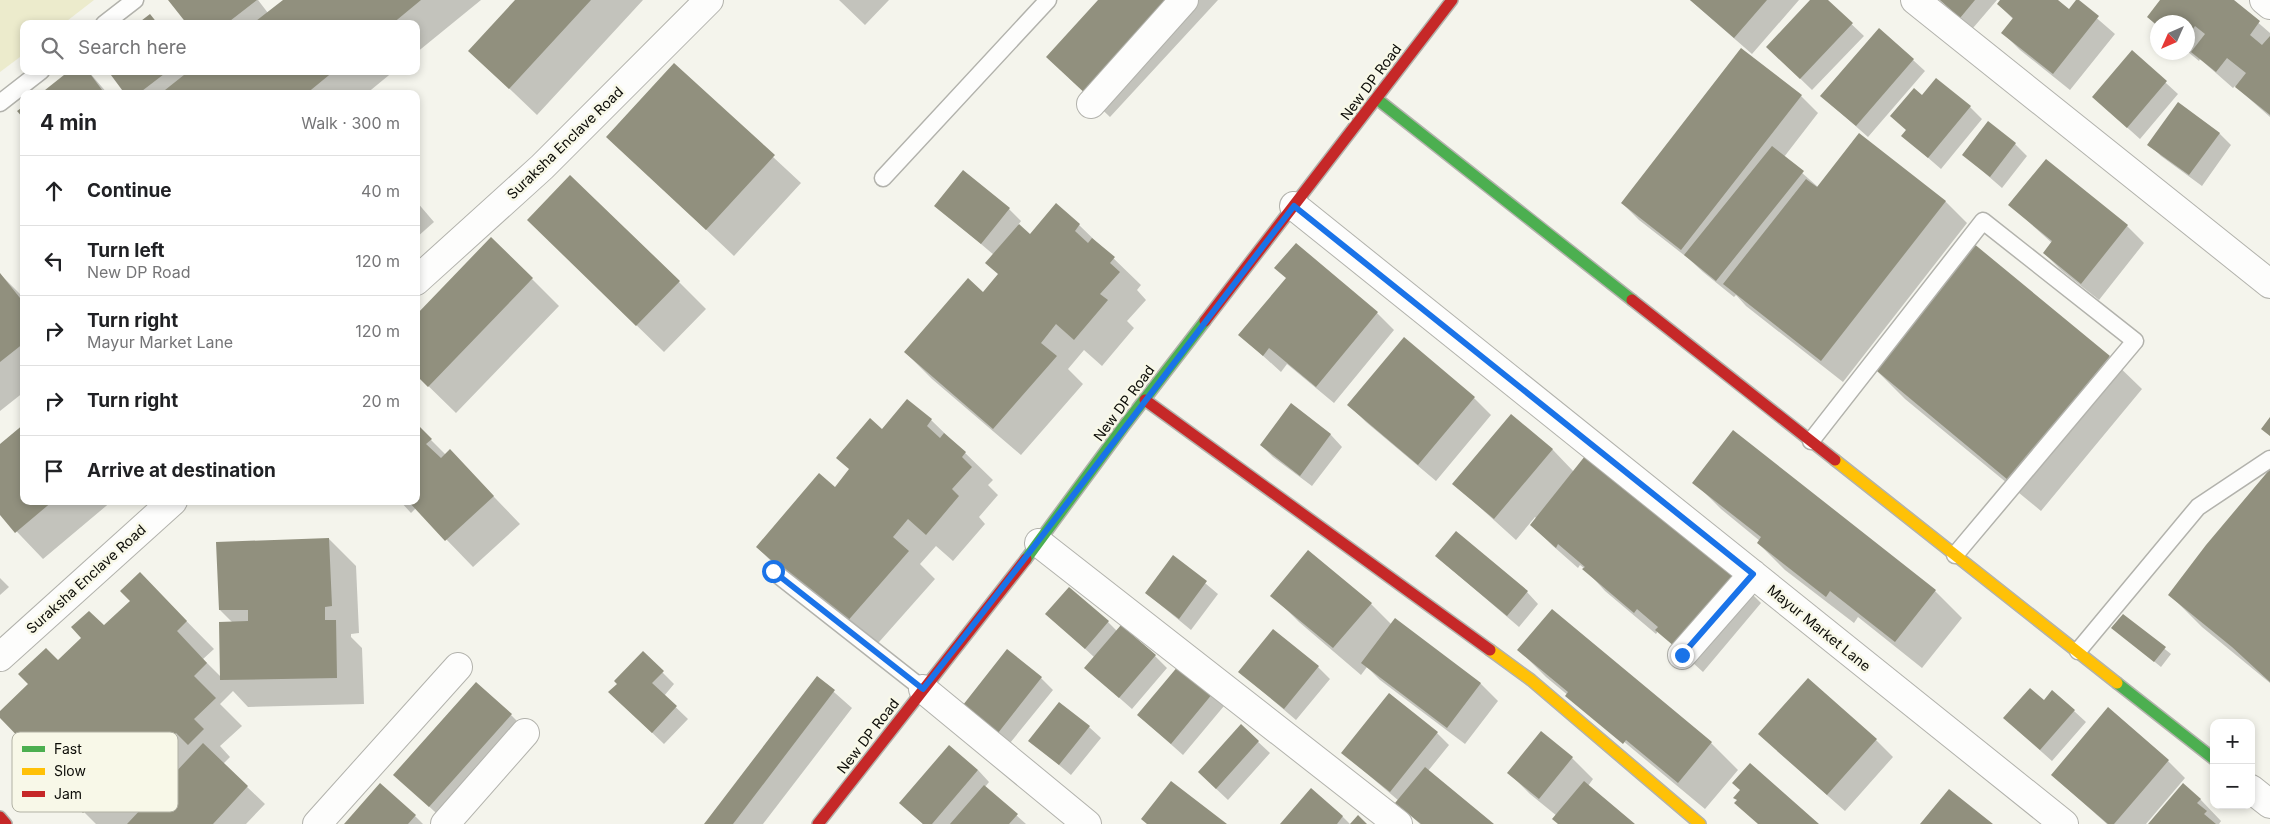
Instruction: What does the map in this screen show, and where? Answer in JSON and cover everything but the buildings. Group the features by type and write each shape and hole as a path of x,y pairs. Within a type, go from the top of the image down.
{"street":[{"name":"Suraksha Enclave Road","path":"420,277 542,167 709,0"},
{"path":"1091,104 1184,0"},
{"name":"New DP Road","path":"818,824 1039,543 1144,400 1378,99 1452,0"},
{"path":"1915,0 2270,284"},
{"path":"2264,0 2270,5"},
{"path":"1378,99 2210,756"},
{"name":"Mayur Market Lane","path":"1294,206 2064,824"},
{"path":"1144,400 1531,680 1700,824"},
{"name":"Suraksha Enclave Road","path":"0,657 169,505"},
{"path":"1039,543 1398,824"},
{"path":"1682,655 1753,574"},
{"path":"317,824 458,667"},
{"path":"923,689 1086,824"},
{"path":"445,824 525,733"},
{"path":"2255,792 2270,804"},
{"path":"0,817 6,824"}],"lane":[{"path":"883,178 1048,0"},
{"path":"109,20 133,1"},
{"path":"0,103 36,75"},
{"path":"1811,441 1983,221 2136,341 1955,555"},
{"path":"2078,651 2198,508 2270,459"},
{"path":"773,571 923,689"}],"green space":[{"path":"0,0 94,0 68,20 20,20 20,57 0,72"}],"traffic: fast":[{"path":"1377,99 1632,300"},
{"path":"1026,559 1124,426 1205,321"},
{"path":"2117,683 2210,756"}],"traffic: slow":[{"path":"1835,460 2117,683"},
{"path":"1490,650 1531,680 1700,824"}],"traffic: jam":[{"path":"1205,321 1452,0"},
{"path":"1632,300 1835,460"},
{"path":"1145,400 1490,650"},
{"path":"818,824 1026,559"},
{"path":"0,817 6,824"}],"route":[{"path":"773,571 923,689 1039,543 1124,426 1294,206 1753,574 1682,655"}]}
